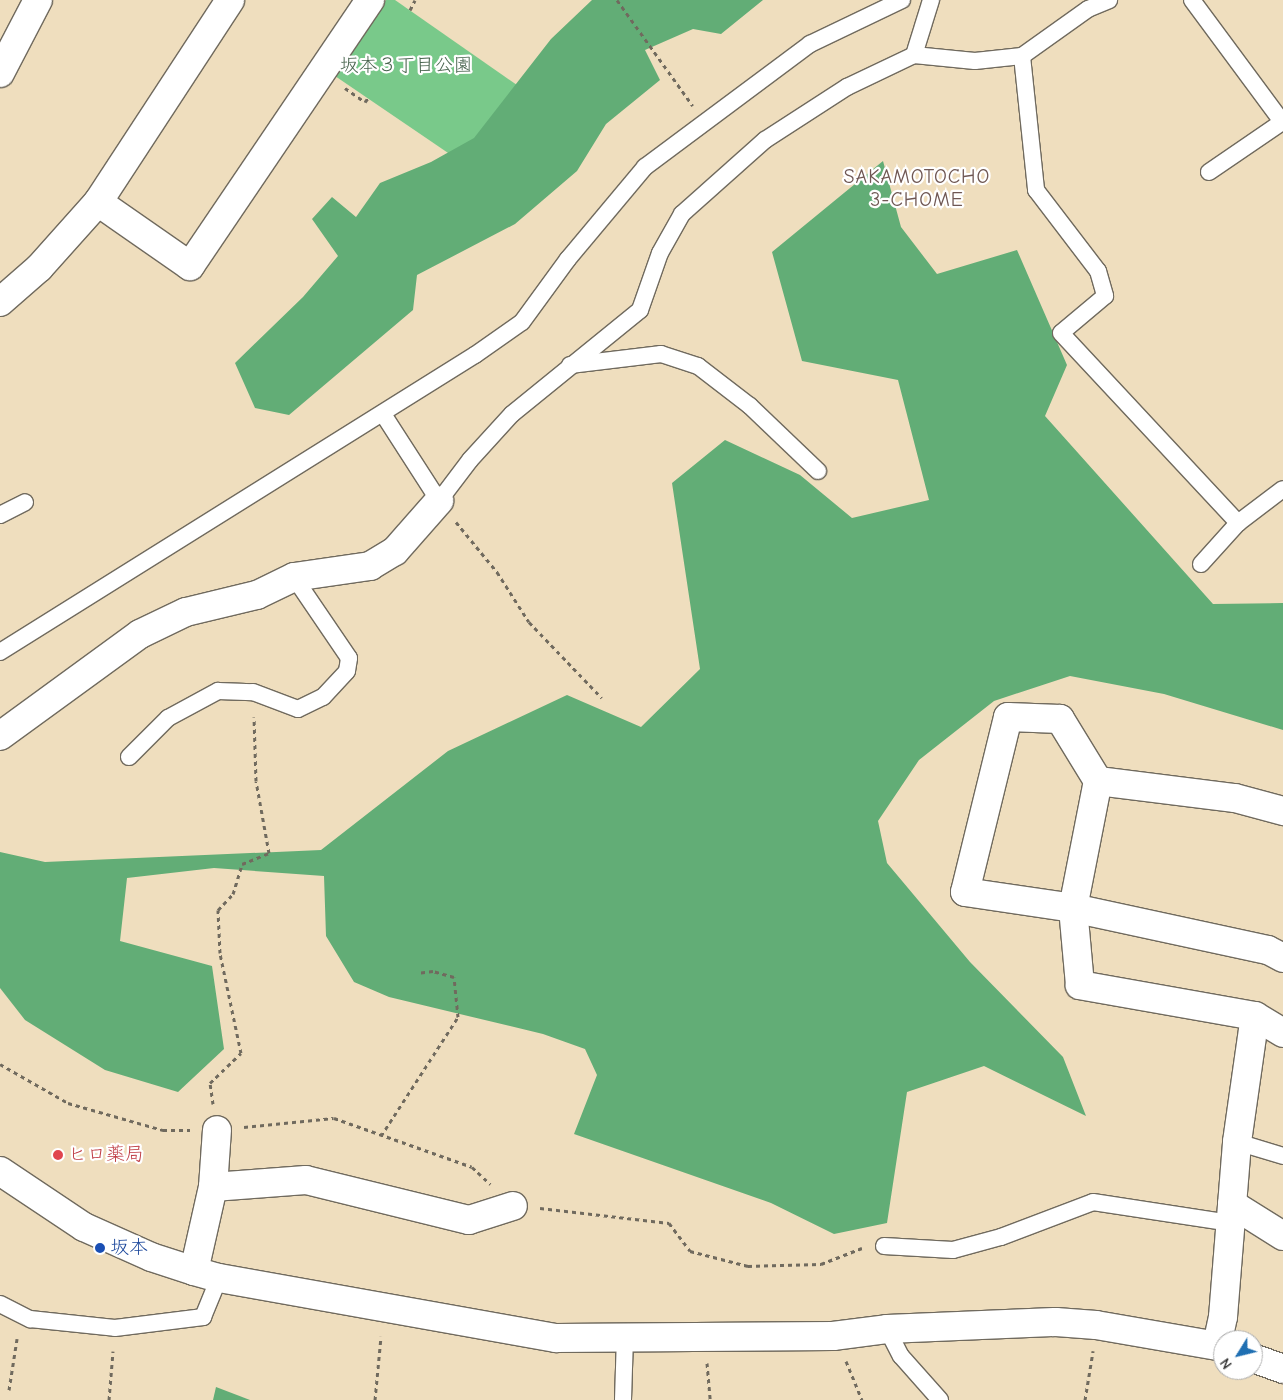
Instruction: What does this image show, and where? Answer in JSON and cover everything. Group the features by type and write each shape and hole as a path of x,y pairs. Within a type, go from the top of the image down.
{"street":[{"path":"0,74 38,0"},
{"path":"0,302 39,268 98,202 230,0"},
{"path":"98,202 190,266 370,0"},
{"path":"0,736 140,634 186,612 257,595 294,576 370,566 395,551 439,501"},
{"path":"1283,958 1268,950 1073,908 965,892 1008,717 1060,719 1098,782 1073,908 1080,984 1255,1016 1283,1033"},
{"path":"1098,782 1235,798 1283,811"},
{"path":"1222,1330 1237,1142 1255,1016"},
{"path":"206,1274 217,1130"},
{"path":"0,1171 84,1227 151,1257 206,1274 383,1308 556,1338 705,1339 834,1336 887,1329 1017,1321 1096,1325 1213,1345"},
{"path":"213,1187 306,1180 469,1220 514,1206"},
{"path":"1232,1213 1283,1236"},
{"path":"1263,1362 1283,1369"}],"lane":[{"path":"0,652 383,414 522,322 568,259 645,167 703,121 810,44 902,0"},
{"path":"914,55 931,0"},
{"path":"383,414 439,501 470,460 512,414 569,365 640,310 660,253 682,214 765,140 847,87 914,55 975,61 1022,56 1088,9 1109,0"},
{"path":"1192,0 1282,123 1209,172"},
{"path":"1022,56 1036,190 1098,271 1105,296 1061,333 1238,523"},
{"path":"569,365 660,354 698,366 750,406 818,471"},
{"path":"1201,564 1238,523 1283,489"},
{"path":"0,515 25,502"},
{"path":"129,757 168,718 218,691 253,692 298,709 323,697 347,671 348,658 294,576"},
{"path":"1237,1142 1283,1156"},
{"path":"884,1246 953,1250 1001,1236 1093,1202 1232,1213"},
{"path":"0,1304 30,1319 115,1328 204,1317 206,1274"},
{"path":"887,1329 902,1356 940,1400"},
{"path":"623,1400 625,1338"}],"path":[{"path":"410,10 415,0"},
{"path":"617,0 653,46 703,121"},
{"path":"439,501 497,572 529,622 602,698"},
{"path":"217,1130 210,1083 241,1053 220,953 218,910 233,894 242,864 268,853 256,781 253,692"},
{"path":"381,1136 458,1017 454,978 433,971 417,973"},
{"path":"0,1064 68,1103 163,1130 217,1130 334,1118 472,1167 514,1206 669,1223 690,1251 748,1266 821,1264 865,1246 884,1246"},
{"path":"375,1400 383,1308"},
{"path":"9,1390 18,1313"},
{"path":"1085,1400 1096,1325"},
{"path":"109,1400 115,1328"},
{"path":"834,1336 862,1400"},
{"path":"705,1339 710,1400"}],"green space":[{"name":"坂本３丁目公園","path":"386,0 395,0 534,97 479,174 335,76"},
{"path":"592,0 763,0 721,34 693,29 645,50 660,80 606,124 577,171 515,224 417,275 413,310 289,415 255,408 235,363 303,297 338,256 312,219 332,197 356,217 380,183 431,162 474,138 551,39"},
{"path":"883,161 901,227 937,274 1017,250 1067,365 1045,416 1213,604 1283,603 1283,730 1164,694 1070,676 994,701 919,760 878,821 887,863 970,962 1063,1057 1086,1116 984,1066 907,1092 887,1223 834,1234 771,1203 574,1134 597,1075 585,1049 543,1034 389,997 354,982 326,936 324,876 214,868 127,878 120,941 212,966 224,1049 178,1092 105,1070 25,1020 0,988 0,852 45,862 321,850 448,751 567,695 641,727 700,669 672,483 725,440 800,475 852,518 929,500 898,380 802,361 772,252"},
{"path":"216,1387 250,1400 213,1400"}],"place":[{"name":"ヒロ薬局","path":"58,1155"},
{"name":"坂本","path":"100,1248"}],"district":[{"name":"SAKAMOTOCHO 3-CHOME","path":"917,188"}]}
